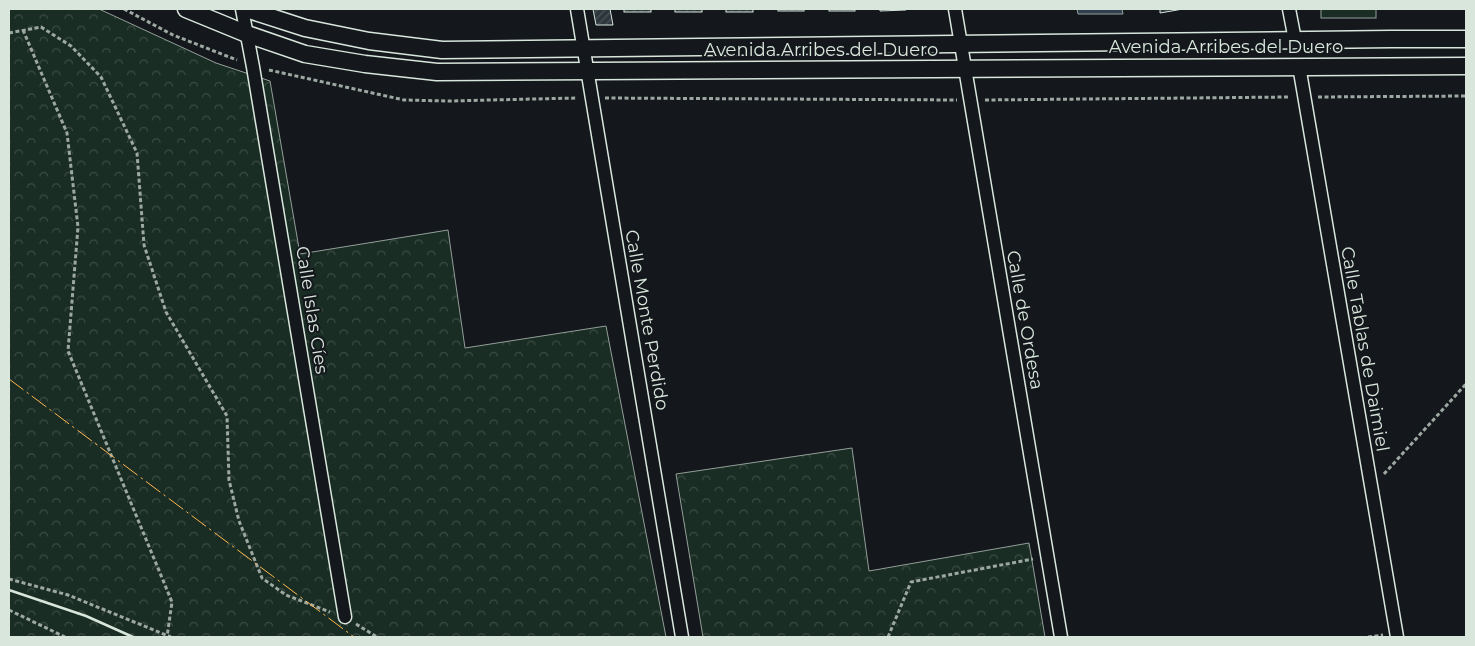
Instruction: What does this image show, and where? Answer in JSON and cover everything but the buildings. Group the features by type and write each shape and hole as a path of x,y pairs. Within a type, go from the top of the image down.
{"street":[{"name":"Avenida Arribes del Duero","path":"186,9 247,34 305,54 365,64 437,72 1466,66"},
{"name":"Calle Islas Cíes","path":"244,9 345,617"},
{"name":"Avenida Arribes del Duero","path":"244,9 305,28 369,41 442,50 1295,40 1466,40"},
{"name":"Calle Monte Perdido","path":"577,9 682,637"},
{"name":"Calle de Ordesa","path":"955,9 1061,637"},
{"path":"1290,9 1295,40"},
{"name":"Calle Tablas de Daimiel","path":"1299,66 1397,637"}],"path":[{"path":"124,9 173,35 253,67 404,100 592,98 970,100 1466,96"},
{"path":"9,33 41,27 71,46 101,77 137,153 144,245 166,312 227,416 229,480 239,521 262,578 286,595 345,617 377,637"},
{"path":"9,579 68,595 168,637 172,602 68,350 78,227 67,133 23,30"},
{"path":"1371,488 1466,384"},
{"path":"888,637 911,582 1047,556"},
{"path":"9,610 65,637"}],"green space":[{"path":"9,9 99,9 216,63 270,81 300,254 448,230 465,348 606,326 666,637 9,637"},
{"path":"1321,9 1376,9 1376,18 1321,18"},
{"path":"852,448 869,571 1029,543 1045,637 703,637 676,474"}],"water":[{"path":"1077,9 1122,9 1123,14 1078,14"}],"wall":[{"path":"9,590 86,616 133,637"}],"power":[{"path":"9,379 354,637"}]}
